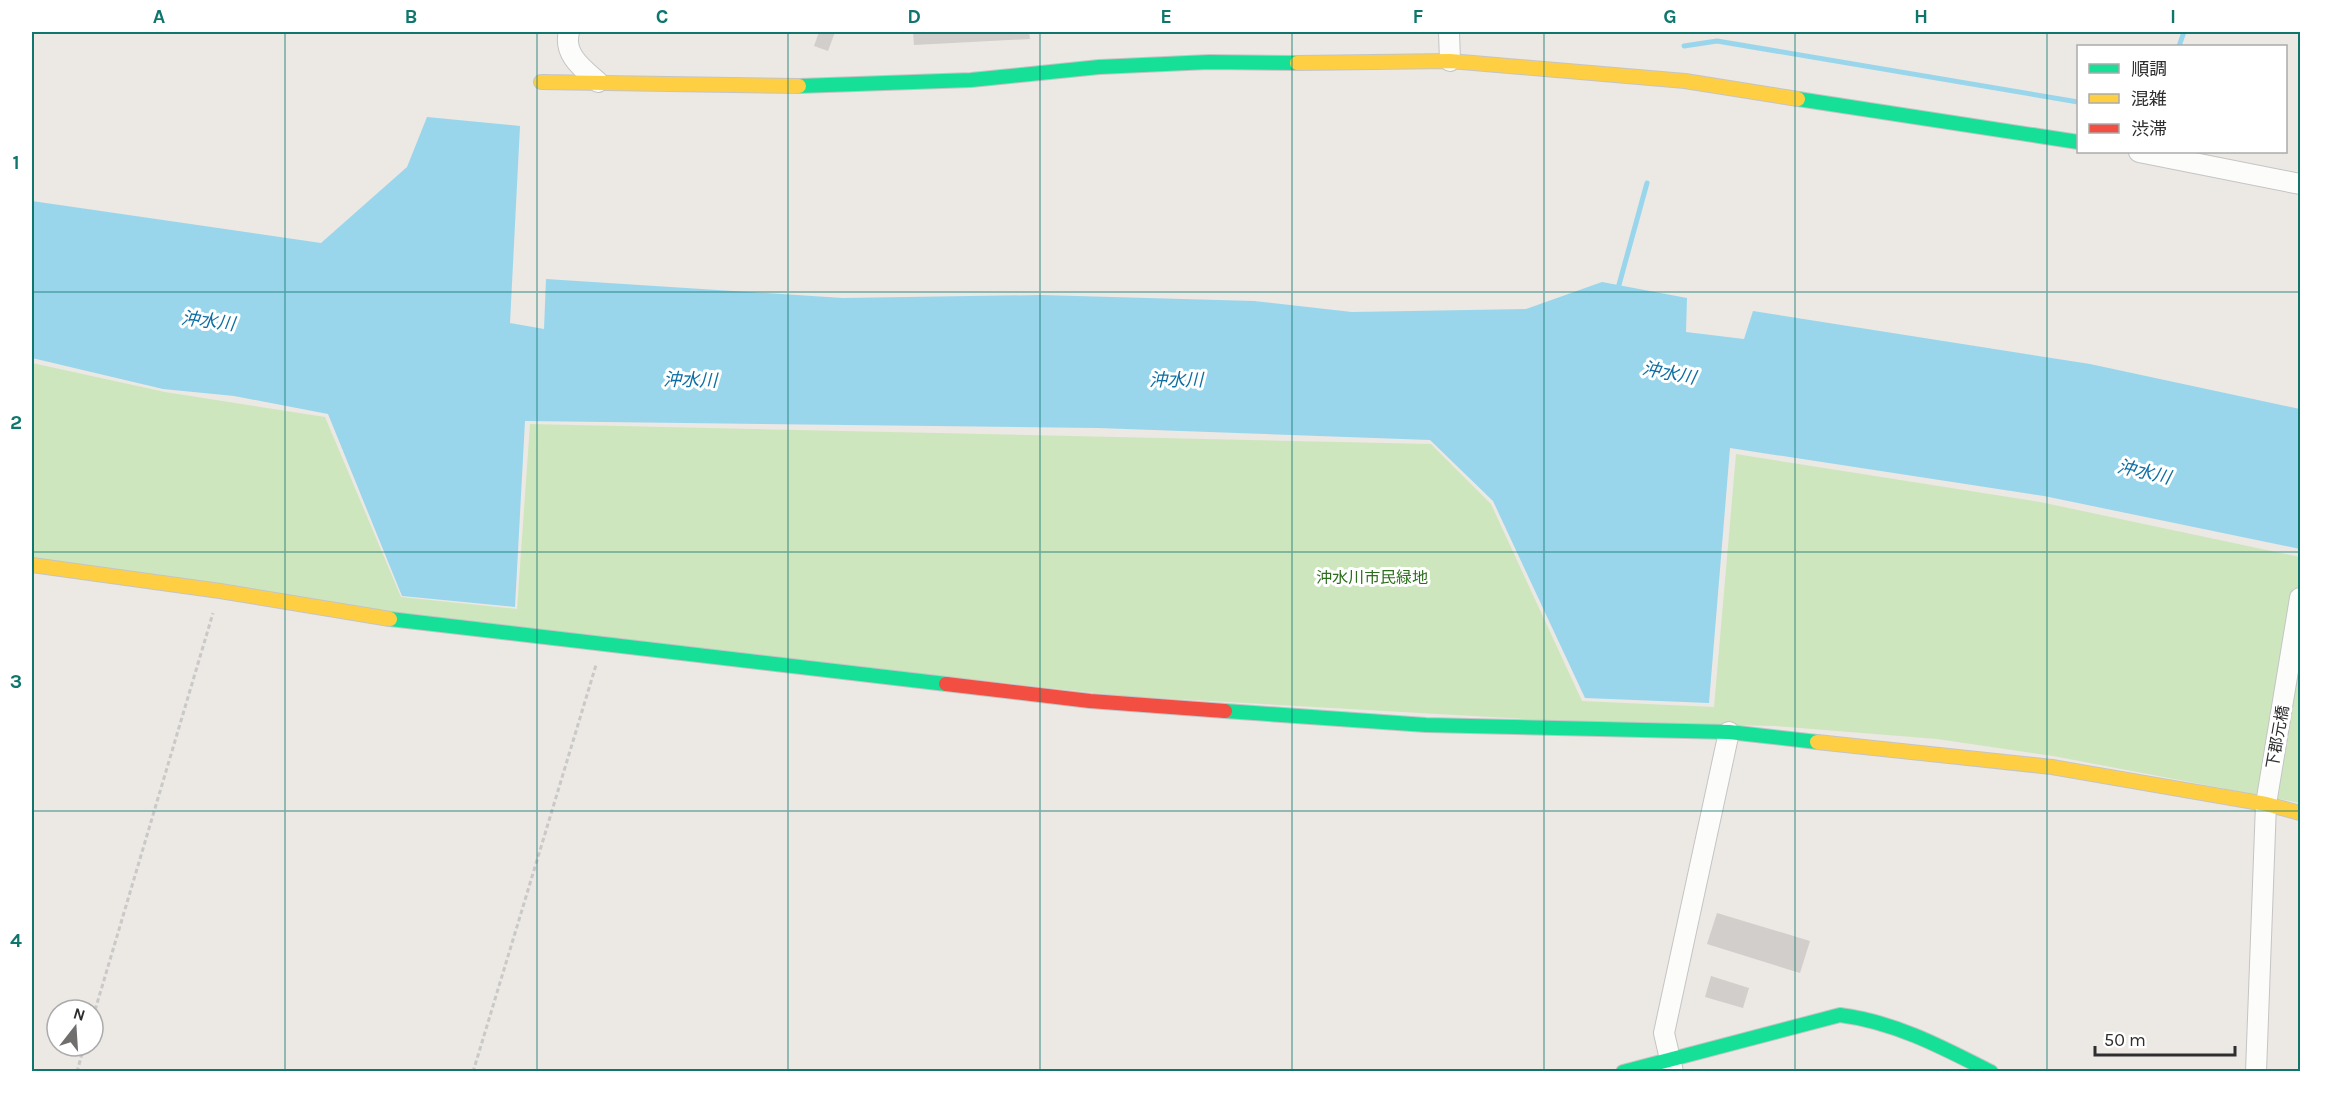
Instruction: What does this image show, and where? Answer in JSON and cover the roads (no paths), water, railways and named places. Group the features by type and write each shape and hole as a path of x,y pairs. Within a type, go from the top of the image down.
{"street":[{"path":"569,32 567,40 576,63 598,82"},
{"path":"1449,32 1450,61"},
{"path":"541,82 801,86 971,80 1099,67 1209,62 1450,61 1685,81 2077,142"},
{"path":"2144,153 2301,184"},
{"path":"32,565 220,591 422,624 1090,701 1426,725 1729,732 2052,767 2266,804 2301,813"},
{"name":"下郡元橋","path":"2256,1071 2266,804 2301,598"},
{"path":"1672,1066 1664,1033 1729,732"},
{"path":"1623,1071 1672,1066 1840,1015 1864,1017 1889,1023 1991,1071"}],"water":[{"name":"沖水川","path":"427,117 520,126 510,323 544,329 546,279 843,298 1041,295 1254,301 1352,312 1526,309 1602,282 1687,298 1686,332 1744,339 1753,311 2090,364 2300,409 2300,549 2044,496 1730,448 1709,703 1585,698 1493,501 1430,440 1098,428 525,421 515,607 402,596 328,414 234,396 163,389 32,358 32,201 321,243 407,167"}],"waterway":[{"path":"2179,45 2184,32"},
{"path":"1684,46 1717,41 2077,102"},
{"path":"1617,292 1647,183"}],"park label":[{"name":"沖水川市民緑地","path":"1372,577"}]}
